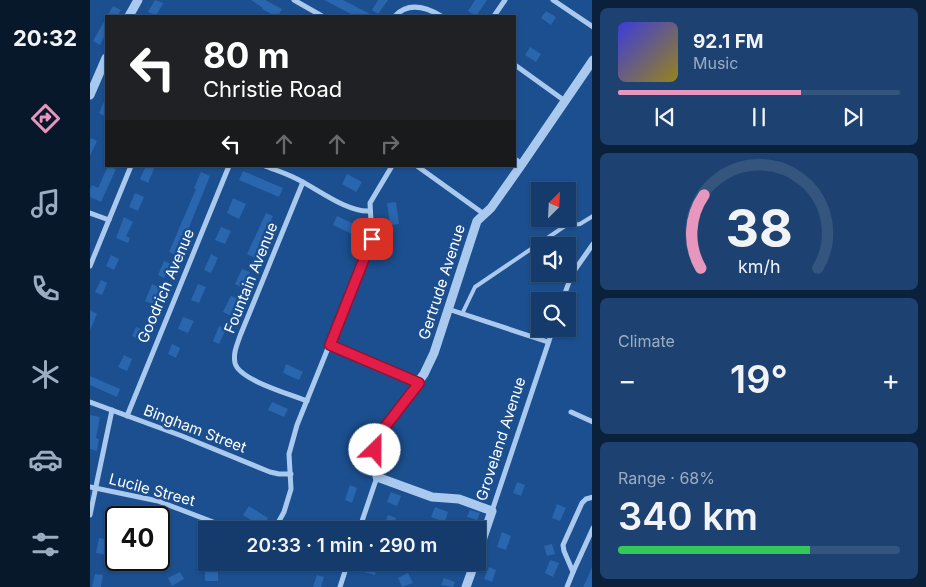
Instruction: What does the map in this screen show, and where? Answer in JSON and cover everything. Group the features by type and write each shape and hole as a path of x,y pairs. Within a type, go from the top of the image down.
{"street":[{"path":"130,15 138,0"},
{"path":"294,0 305,3 321,15"},
{"path":"495,15 505,0"},
{"path":"553,0 592,27"},
{"path":"396,15 402,9 410,7 420,8 438,15"},
{"name":"Gertrude Avenue","path":"519,162 565,101 592,60"},
{"path":"90,95 105,61"},
{"path":"516,66 565,101"},
{"path":"90,266 131,167"},
{"name":"Goodrich Avenue","path":"127,416 230,167"},
{"path":"268,167 303,182 352,208 370,211"},
{"path":"279,521 284,512 291,489 290,445 372,239 370,203 391,167"},
{"path":"417,167 484,214"},
{"name":"Gertrude Avenue","path":"363,521 377,477 375,450 378,436 419,383 430,362 477,221 491,208 516,167"},
{"name":"Fountain Avenue","path":"303,182 234,352 236,365 249,378 306,401"},
{"path":"90,213 109,220"},
{"path":"565,292 572,274 592,244"},
{"path":"447,309 548,342"},
{"name":"Groveland Avenue","path":"486,529 550,337"},
{"path":"330,345 419,383"},
{"name":"Bingham Street","path":"90,402 182,436 270,472 291,474"},
{"path":"90,515 93,488 112,410"},
{"path":"571,412 592,422"},
{"path":"377,477 432,497 459,499 492,511"},
{"name":"Lucile Street","path":"93,488 158,501 210,521"},
{"path":"573,572 564,552 564,546 582,503 592,497"},
{"path":"566,587 592,528"},
{"path":"340,587 345,571"},
{"path":"466,587 472,571"}],"lane":[{"path":"462,314 475,287 565,226 580,224 592,216"}],"building":[{"path":"155,0 163,3 157,15 148,12"},
{"path":"251,0 265,0 282,9 279,15 273,15"},
{"path":"324,0 343,0 372,15 353,15"},
{"path":"378,0 388,0 378,14 372,10"},
{"path":"475,0 487,0 477,15 468,11"},
{"path":"113,6 121,10 118,15 108,15"},
{"path":"546,11 556,17 551,25 541,18"},
{"path":"105,20 105,35 100,45 93,41"},
{"path":"530,47 541,54 536,62 525,55"},
{"path":"105,99 105,116 99,113"},
{"path":"91,138 97,141 90,156 90,141"},
{"path":"108,167 116,169 101,202 90,197 92,185 98,188"},
{"path":"146,167 155,167 148,183 140,179"},
{"path":"243,171 283,188 279,197 239,180"},
{"path":"201,172 210,176 179,256 169,252 196,189 194,188"},
{"path":"347,174 362,182 356,192 342,184"},
{"path":"135,193 144,197 138,211 129,207"},
{"path":"233,198 246,204 239,219 227,213"},
{"path":"396,202 399,224 390,225 387,203"},
{"path":"266,213 273,216 255,258 247,254"},
{"path":"337,216 356,225 352,234 333,225"},
{"path":"124,217 133,222 126,236 130,238 128,243 116,238"},
{"path":"221,227 231,231 225,244 215,240"},
{"path":"211,254 218,258 211,273 204,270"},
{"path":"111,255 119,259 114,270 106,266"},
{"path":"164,261 171,264 164,278 158,275"},
{"path":"242,269 250,272 243,288 235,284"},
{"path":"101,280 107,283 102,295 95,292"},
{"path":"152,284 162,289 154,305 145,301"},
{"path":"198,284 206,287 199,303 191,300"},
{"path":"231,296 239,299 231,316 223,312"},
{"path":"90,310 97,314 90,330"},
{"path":"183,317 194,321 188,333 178,329"},
{"path":"219,326 226,329 219,344 213,341"},
{"path":"136,327 148,332 144,342 132,336"},
{"path":"172,344 180,348 176,358 168,354"},
{"path":"124,355 132,359 127,371 118,367"},
{"path":"286,364 303,372 299,380 283,373"},
{"path":"90,376 120,389 117,397 90,385"},
{"path":"272,402 288,409 284,417 268,410"},
{"path":"90,415 100,417 96,438 99,439 97,451 90,449"},
{"path":"517,482 525,485 521,496 513,493"},
{"path":"350,485 357,488 352,503 345,500"},
{"path":"391,492 401,496 397,506 387,502"},
{"path":"557,504 566,508 560,521 552,518"},
{"path":"249,506 268,518 266,521 252,521 243,515"},
{"path":"435,507 448,512 445,521 431,517"},
{"path":"470,510 480,513 477,520 467,517"},
{"path":"388,515 396,518 395,521 385,521"},
{"path":"502,532 511,536 506,550 497,547"},
{"path":"99,538 105,539 105,555 96,553"},
{"path":"552,544 555,554 547,556 544,546"},
{"path":"550,560 559,563 553,577 545,573"},
{"path":"489,567 496,570 492,582 484,579"},
{"path":"592,567 592,587 583,587"},
{"path":"364,571 376,571 375,575"},
{"path":"180,572 184,579 172,586 168,578"},
{"path":"205,572 218,572 218,581 205,581"},
{"path":"408,573 413,583 402,587 398,578"},
{"path":"95,574 103,575 101,587 92,587"},
{"path":"317,575 324,577 321,587 313,587"},
{"path":"444,578 455,582 453,587 441,585"}],"route":[{"path":"372,239 330,345 419,383 378,436 375,450"}]}
